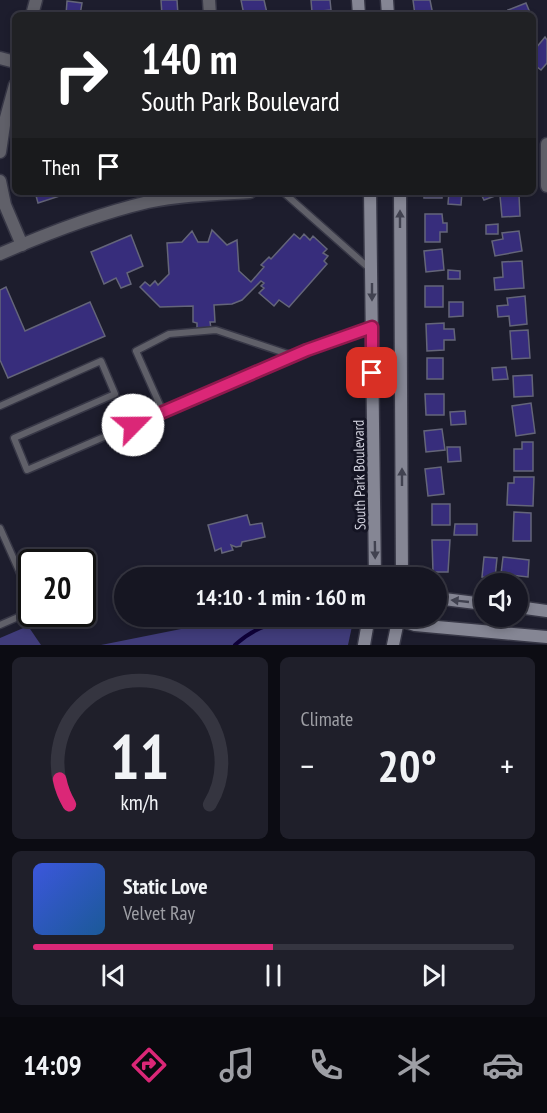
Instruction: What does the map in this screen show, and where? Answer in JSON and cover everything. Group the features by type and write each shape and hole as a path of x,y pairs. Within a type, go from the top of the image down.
{"street":[{"path":"0,152 12,96"},
{"path":"547,144 547,186"},
{"path":"0,181 5,205 22,245"},
{"path":"0,254 90,218 150,202 207,195"},
{"name":"South Park Boulevard","path":"370,195 375,567"},
{"path":"400,195 402,567"},
{"path":"447,599 474,603"},
{"path":"528,608 547,611"},
{"path":"364,645 367,627"},
{"path":"393,645 394,627"},
{"path":"437,627 547,637"}],"lane":[{"path":"286,195 372,271"},
{"path":"0,406 101,361 115,394 14,438 27,470 294,356 372,327"},
{"path":"163,412 136,351 169,334 216,330 294,356"},
{"path":"0,528 18,568"},
{"path":"0,625 18,617"}],"shaded area":[{"path":"29,627 41,645 0,645 0,638"},
{"path":"191,627 352,627 348,645 101,645"}],"building":[{"path":"161,0 177,0 178,12 162,12"},
{"path":"241,0 264,0 267,12 243,12"},
{"path":"311,0 330,0 331,10 312,12"},
{"path":"413,0 430,0 432,12 415,12"},
{"path":"67,1 82,3 80,12 66,12"},
{"path":"526,3 530,12 509,12 508,10"},
{"path":"545,37 547,63 541,70 536,66 536,48"},
{"path":"36,195 63,195 38,203"},
{"path":"424,195 442,195 442,198 424,198"},
{"path":"449,195 462,195 461,205 448,204"},
{"path":"482,195 495,195 495,196 484,200"},
{"path":"519,195 520,216 502,217 500,196"},
{"path":"425,214 442,214 443,223 447,223 447,232 440,232 440,242 425,242"},
{"path":"498,224 498,234 486,234 486,225"},
{"path":"212,230 227,245 237,240 239,271 251,282 264,267 261,265 269,257 271,259 294,234 300,239 304,234 310,240 313,236 327,249 323,253 328,256 324,261 327,264 289,307 279,300 274,306 259,293 264,288 261,286 264,283 261,281 242,300 232,304 214,305 215,322 210,322 211,328 197,329 197,323 193,322 193,306 160,307 140,287 145,282 150,286 155,281 158,285 169,274 167,243 182,242 192,231 198,242 208,242"},
{"path":"519,231 522,251 495,256 492,241 503,239 502,233"},
{"path":"131,235 143,266 127,273 131,284 121,288 116,278 104,284 91,252"},
{"path":"442,249 444,270 426,272 424,251"},
{"path":"522,261 524,288 495,290 494,278 503,277 502,262"},
{"path":"448,270 460,271 460,279 448,279"},
{"path":"425,286 443,286 443,307 425,307"},
{"path":"6,287 25,331 90,302 105,336 8,378 0,360 0,290"},
{"path":"525,296 527,324 510,326 509,316 498,317 497,306 508,305 507,298"},
{"path":"449,302 463,302 463,316 449,317"},
{"path":"444,323 444,329 454,329 455,340 444,340 444,350 427,351 426,324"},
{"path":"528,330 530,358 512,359 510,331"},
{"path":"427,358 443,358 443,379 427,379"},
{"path":"506,367 508,379 493,380 492,368"},
{"path":"532,375 533,396 514,397 513,376"},
{"path":"425,394 444,394 444,415 426,415"},
{"path":"531,403 535,433 516,436 512,406"},
{"path":"465,411 466,424 451,425 450,412"},
{"path":"442,429 445,450 426,452 424,431"},
{"path":"522,442 533,442 533,471 514,471 514,449 522,449"},
{"path":"447,447 460,447 461,461 448,462"},
{"path":"441,467 444,494 428,496 425,469"},
{"path":"514,477 534,477 533,506 507,505 508,483 514,483"},
{"path":"432,504 450,504 450,525 432,525"},
{"path":"514,512 531,513 531,541 513,541"},
{"path":"247,515 250,525 262,523 265,537 242,542 241,546 231,545 233,550 222,553 221,548 215,551 208,525"},
{"path":"455,524 477,524 477,535 454,535"},
{"path":"432,540 450,540 448,572 447,567 433,567"},
{"path":"484,557 497,558 496,573 482,573"},
{"path":"503,557 529,560 528,577 528,573 501,573"}],"waterway":[{"path":"235,645 263,627"}],"route":[{"path":"133,425 331,340 372,327 372,373"}]}
